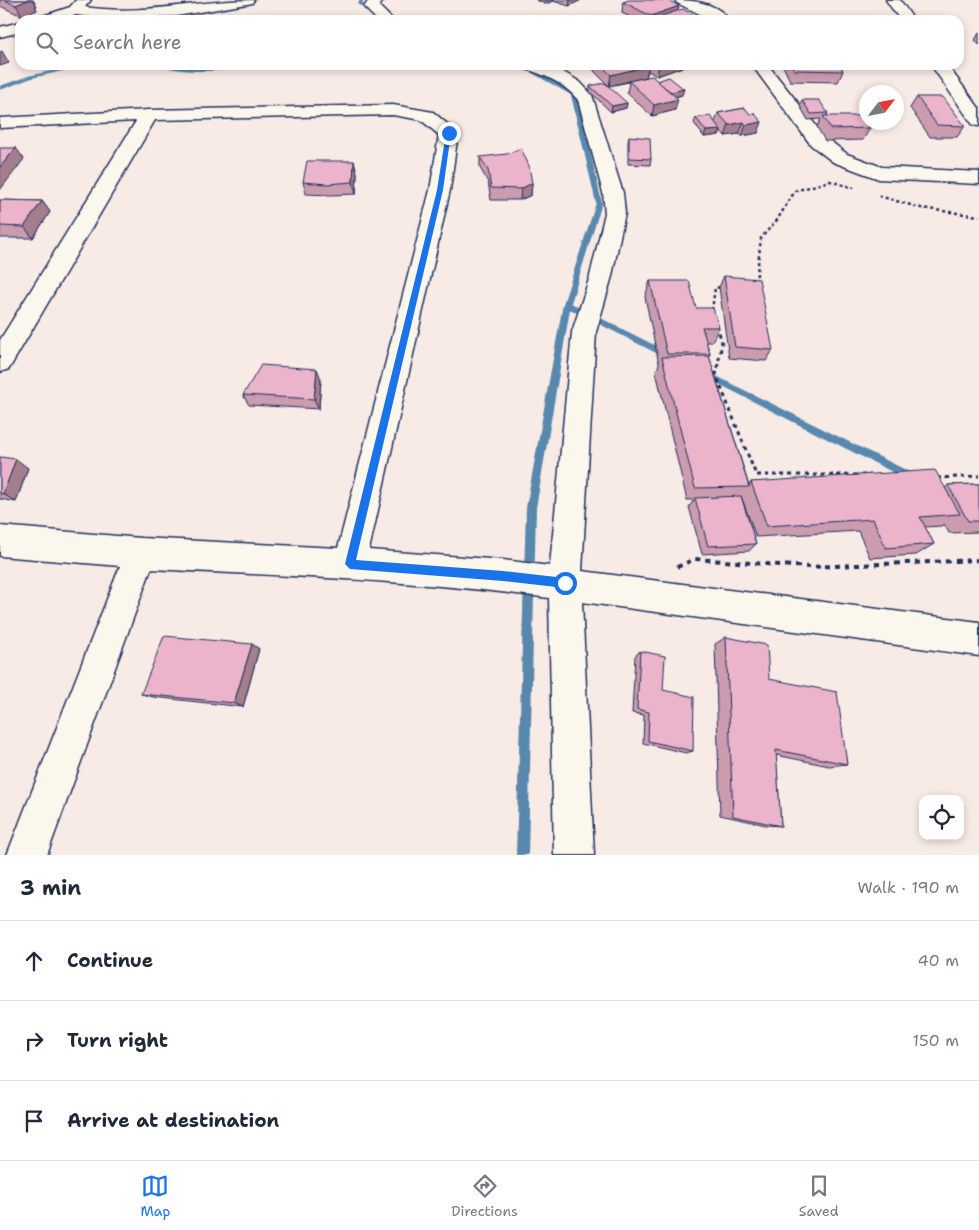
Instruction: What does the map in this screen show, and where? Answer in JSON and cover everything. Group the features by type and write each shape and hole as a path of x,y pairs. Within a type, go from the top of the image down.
{"main road":[{"path":"57,15 80,5 106,15 177,12 247,0"},
{"path":"377,0 372,10 379,15"},
{"path":"682,0 713,15"},
{"path":"893,0 904,15"},
{"path":"0,32 15,28"},
{"path":"544,70 567,78 586,99 613,193 615,213 601,276 584,332 555,582 574,855"},
{"path":"764,70 818,141 840,158 879,173 979,178"},
{"path":"943,70 979,120"},
{"path":"0,122 149,115 393,110 427,116 449,133 440,190 350,564"},
{"path":"0,362 149,115"},
{"path":"0,541 140,553 350,564 503,576 979,639"},
{"path":"26,855 140,553"}],"path":[{"path":"748,284 756,283 761,238 777,220 795,192 830,181 857,189"},
{"path":"875,195 921,208 979,216"},
{"path":"723,287 715,288 711,306 722,343 716,375 756,475 873,475"},
{"path":"930,478 979,476"},
{"path":"673,569 695,559 809,566 979,560"}],"building":[{"path":"4,0 28,0 16,5"},
{"path":"629,0 668,0 679,6 649,15 623,2"},
{"path":"683,9 694,15 664,15"},
{"path":"606,70 632,70 611,75"},
{"path":"795,70 842,70 843,71"},
{"path":"652,76 678,99 654,105 629,81"},
{"path":"669,77 684,89 671,92 657,81"},
{"path":"605,83 627,103 612,106 590,86"},
{"path":"917,97 943,97 965,126 937,125"},
{"path":"802,100 819,100 828,113 811,114"},
{"path":"745,108 750,114 754,113 762,122 746,125 744,122 729,125 718,113"},
{"path":"710,116 721,130 706,131 696,118"},
{"path":"823,116 859,116 859,128 831,129"},
{"path":"629,136 650,138 651,159 629,158"},
{"path":"0,148 16,148 0,167"},
{"path":"521,148 529,166 532,183 521,189 491,188 488,170 480,157 507,154"},
{"path":"307,161 354,161 353,182 327,184 303,182"},
{"path":"0,200 42,201 24,227 0,226"},
{"path":"724,276 759,279 773,350 735,347"},
{"path":"650,281 689,281 696,308 713,308 719,327 702,327 710,354 667,354"},
{"path":"709,356 749,487 695,488 662,357"},
{"path":"261,365 317,369 314,399 243,395"},
{"path":"0,457 16,459 3,494 0,493"},
{"path":"935,470 960,514 920,517 934,544 886,548 873,519 767,526 751,482"},
{"path":"979,484 979,521 968,521 948,485"},
{"path":"741,496 756,544 708,546 695,498"},
{"path":"164,636 252,644 234,703 141,694"},
{"path":"726,637 767,645 769,679 837,692 847,764 776,750 781,826 733,816"},
{"path":"640,651 665,656 663,690 694,697 693,751 648,741 649,712 637,709"}],"waterway":[{"path":"362,0 360,3 374,15"},
{"path":"0,88 30,77 62,70"},
{"path":"531,70 574,94 599,203 567,304"},
{"path":"522,855 531,508 567,304"},
{"path":"567,304 667,355"},
{"path":"706,374 911,477"}],"route":[{"path":"449,133 440,190 350,564 503,576 565,583"}]}
